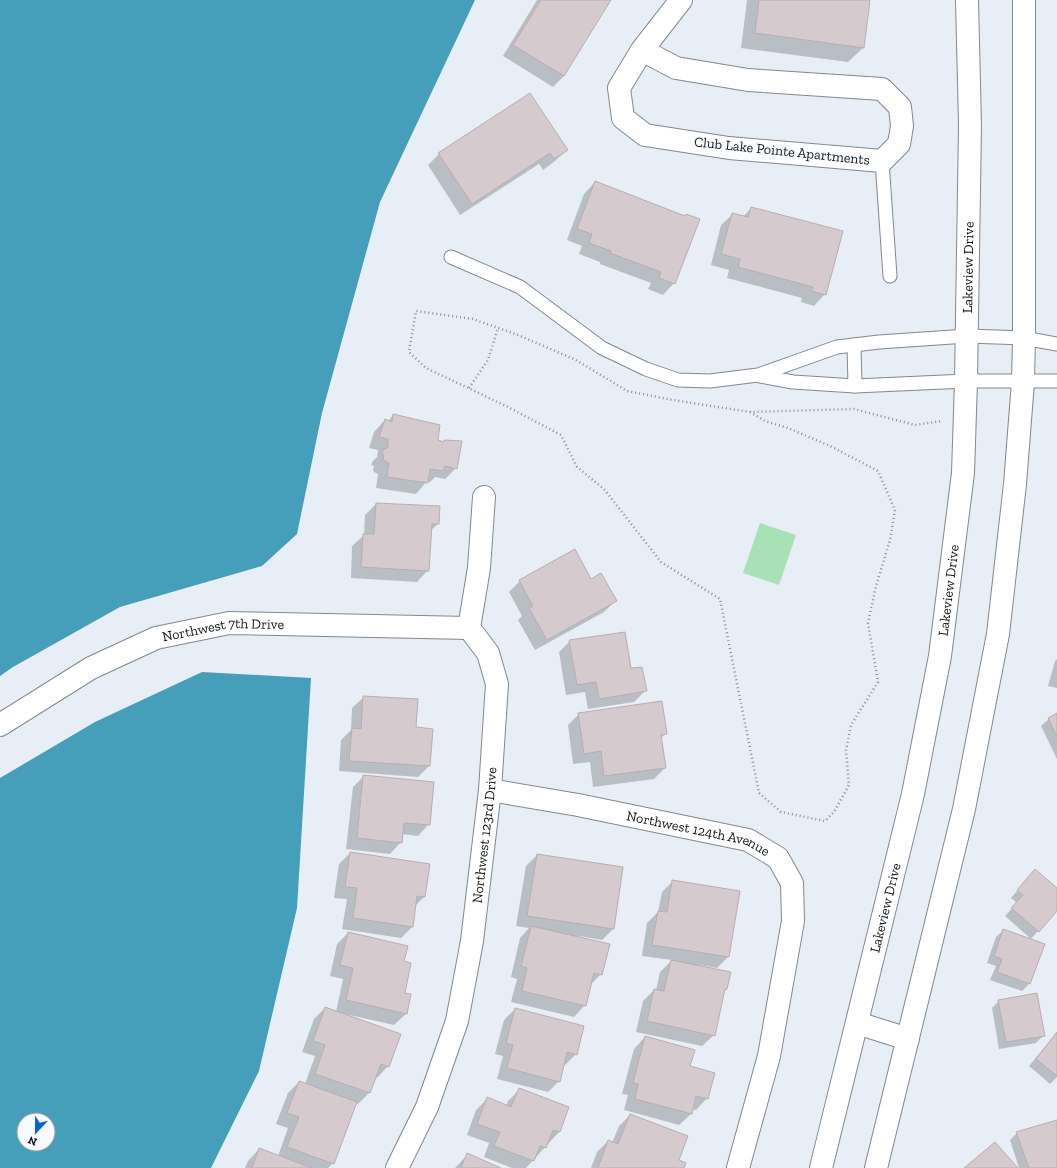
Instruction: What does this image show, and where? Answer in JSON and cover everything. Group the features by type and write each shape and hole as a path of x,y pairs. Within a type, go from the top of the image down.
{"street":[{"name":"Club Lake Pointe Apartments","path":"642,50 676,68 748,80 882,89 900,108 902,126 899,144 882,161 729,148 645,135 623,118 619,88 642,50 681,0"},
{"name":"Lakeview Drive","path":"821,1168 913,794 940,656 963,472 967,336 970,125 967,0"},
{"path":"876,1168 964,809 998,634 1015,484 1023,382 1024,0"},
{"path":"469,628 479,568 484,497"},
{"name":"Northwest 7th Drive","path":"0,725 91,668 156,638 229,623 469,628"},
{"name":"Northwest 123rd Drive","path":"397,1168 427,1107 457,1021 472,941 490,790 497,684 488,653 469,628"},
{"name":"Northwest 124th Avenue","path":"490,790 578,805 748,840 778,858 792,883 792,921 769,1056 738,1168"},
{"path":"857,1023 908,1039"}],"lane":[{"path":"882,161 890,276"},
{"path":"451,257 520,287 602,348 646,370 678,380 710,381 758,375 837,347 854,345 967,336 1024,338 1057,344"},
{"path":"854,345 855,386"},
{"path":"758,375 793,382 855,386 966,381 1057,381"}],"path":[{"path":"750,412 765,421 788,428 830,446 878,471 895,510 890,540 876,586 868,623 878,682 851,724 846,750 849,785 834,812 825,821 781,812 759,793 720,599 661,562 604,490 577,467 561,435 506,406 426,368 409,352 416,311 473,319 518,335 576,360 627,391 750,412 854,409 915,425 942,421"},
{"path":"468,388 488,360 498,328"}],"green space":[{"path":"760,523 796,535 779,585 743,573"}],"water":[{"path":"0,0 475,0 380,202 322,413 297,534 262,566 120,607 13,667 0,676"},
{"path":"202,672 311,678 297,908 259,1071 211,1168 0,1168 0,778 95,722"}],"building":[{"path":"541,0 611,0 564,76 513,45"},
{"path":"759,0 870,0 864,48 755,33"},
{"path":"530,93 568,150 554,159 550,153 472,204 438,153"},
{"path":"595,181 685,216 686,214 700,219 675,284 659,278 661,272 610,253 611,251 589,243 592,234 577,229"},
{"path":"751,207 843,231 826,295 811,291 813,287 738,267 740,259 721,254 732,213 748,217"},
{"path":"393,414 440,425 438,440 444,442 444,440 462,441 457,469 445,466 443,471 430,469 428,483 387,477 389,463 383,459 384,455 382,454 383,449 386,449 388,446 388,439 379,437 385,419 392,422"},
{"path":"376,503 440,506 439,524 432,524 429,571 361,567 363,534 374,534"},
{"path":"575,549 591,579 601,573 617,601 547,640 529,608 533,606 519,580"},
{"path":"625,632 631,668 642,667 647,691 599,699 596,682 577,685 569,640"},
{"path":"363,696 418,699 416,727 433,729 430,766 349,761 352,728 361,729"},
{"path":"662,701 667,734 661,735 666,768 604,776 601,751 584,754 578,713"},
{"path":"1057,713 1057,737 1048,718"},
{"path":"363,775 434,782 430,825 404,823 402,843 357,838"},
{"path":"350,852 430,864 425,897 417,896 413,927 353,918 357,888 345,887"},
{"path":"537,854 623,867 614,929 527,916"},
{"path":"1035,869 1057,888 1057,911 1039,932 1011,908 1023,895 1017,890"},
{"path":"672,880 740,891 729,957 652,945 658,911 667,912"},
{"path":"531,926 610,944 602,975 594,973 586,1006 522,991 527,968 521,966"},
{"path":"1003,929 1045,944 1030,984 997,972 1002,959 994,956"},
{"path":"348,932 408,946 404,961 411,963 405,993 411,994 407,1014 346,1000 353,968 340,965"},
{"path":"671,960 731,972 727,989 725,989 715,1036 647,1021 654,989 664,991"},
{"path":"1037,993 1045,1036 1006,1042 998,1000"},
{"path":"325,1007 401,1034 389,1067 381,1064 370,1093 315,1074 325,1045 313,1041"},
{"path":"515,1008 584,1026 577,1055 567,1052 560,1082 507,1068 513,1045 506,1043"},
{"path":"1057,1032 1057,1076 1036,1059"},
{"path":"645,1036 695,1050 690,1066 715,1073 708,1099 696,1096 692,1114 635,1099 638,1084 633,1083"},
{"path":"299,1081 357,1102 334,1164 287,1147 299,1117 287,1113"},
{"path":"519,1088 569,1107 560,1132 553,1130 546,1148 540,1146 534,1161 494,1146 500,1132 477,1124 487,1097 511,1107"},
{"path":"630,1114 688,1136 679,1160 686,1163 684,1168 598,1168 608,1140 618,1144"},
{"path":"1057,1120 1057,1168 1029,1168 1016,1132"},
{"path":"995,1142 1018,1168 964,1168"},
{"path":"259,1148 312,1168 252,1168"},
{"path":"467,1153 501,1168 461,1168"}]}
